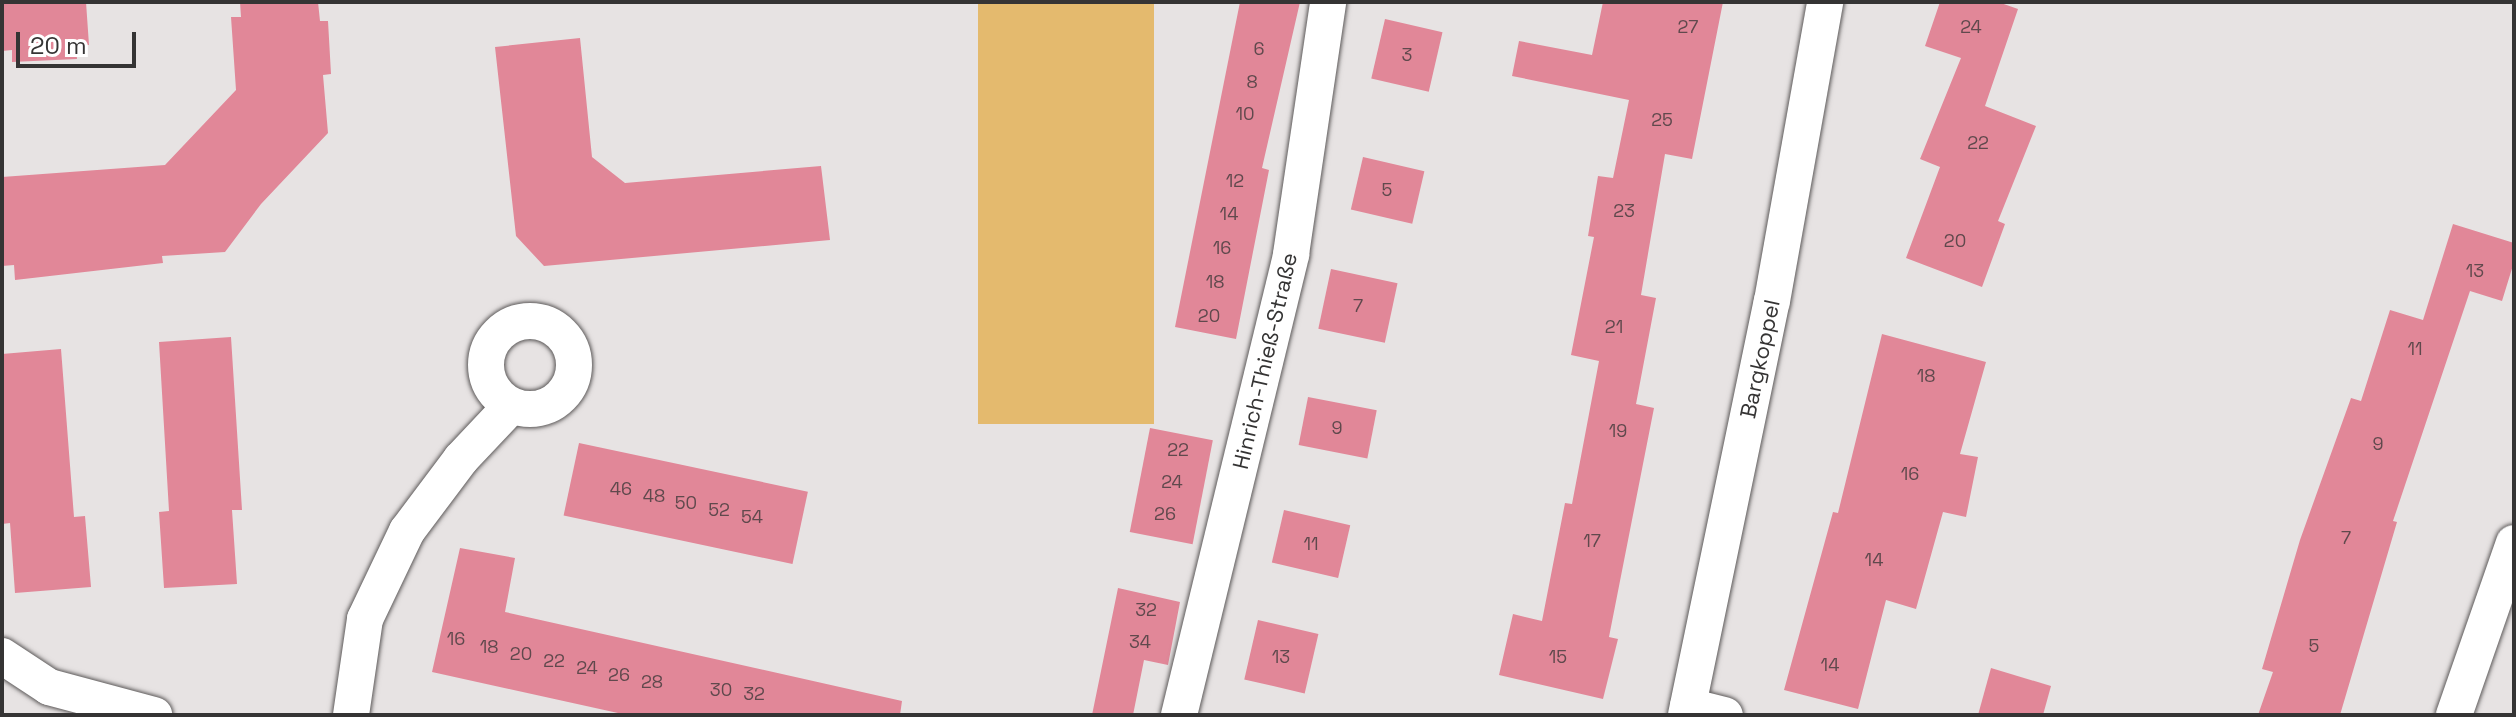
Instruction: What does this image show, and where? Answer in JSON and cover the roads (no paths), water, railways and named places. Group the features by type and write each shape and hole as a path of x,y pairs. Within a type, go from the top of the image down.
{"street":[{"name":"Hinrich-Thieß-Straße","path":"1179,715 1291,254 1328,2"},
{"name":"Bargkoppel","path":"1687,710 1772,301 1825,2"},
{"path":"351,715 365,619 407,531 461,459 511,406"},
{"path":"2454,715 2514,543"},
{"path":"2,656 49,687 154,715"},
{"path":"1687,710 1725,715"}]}
